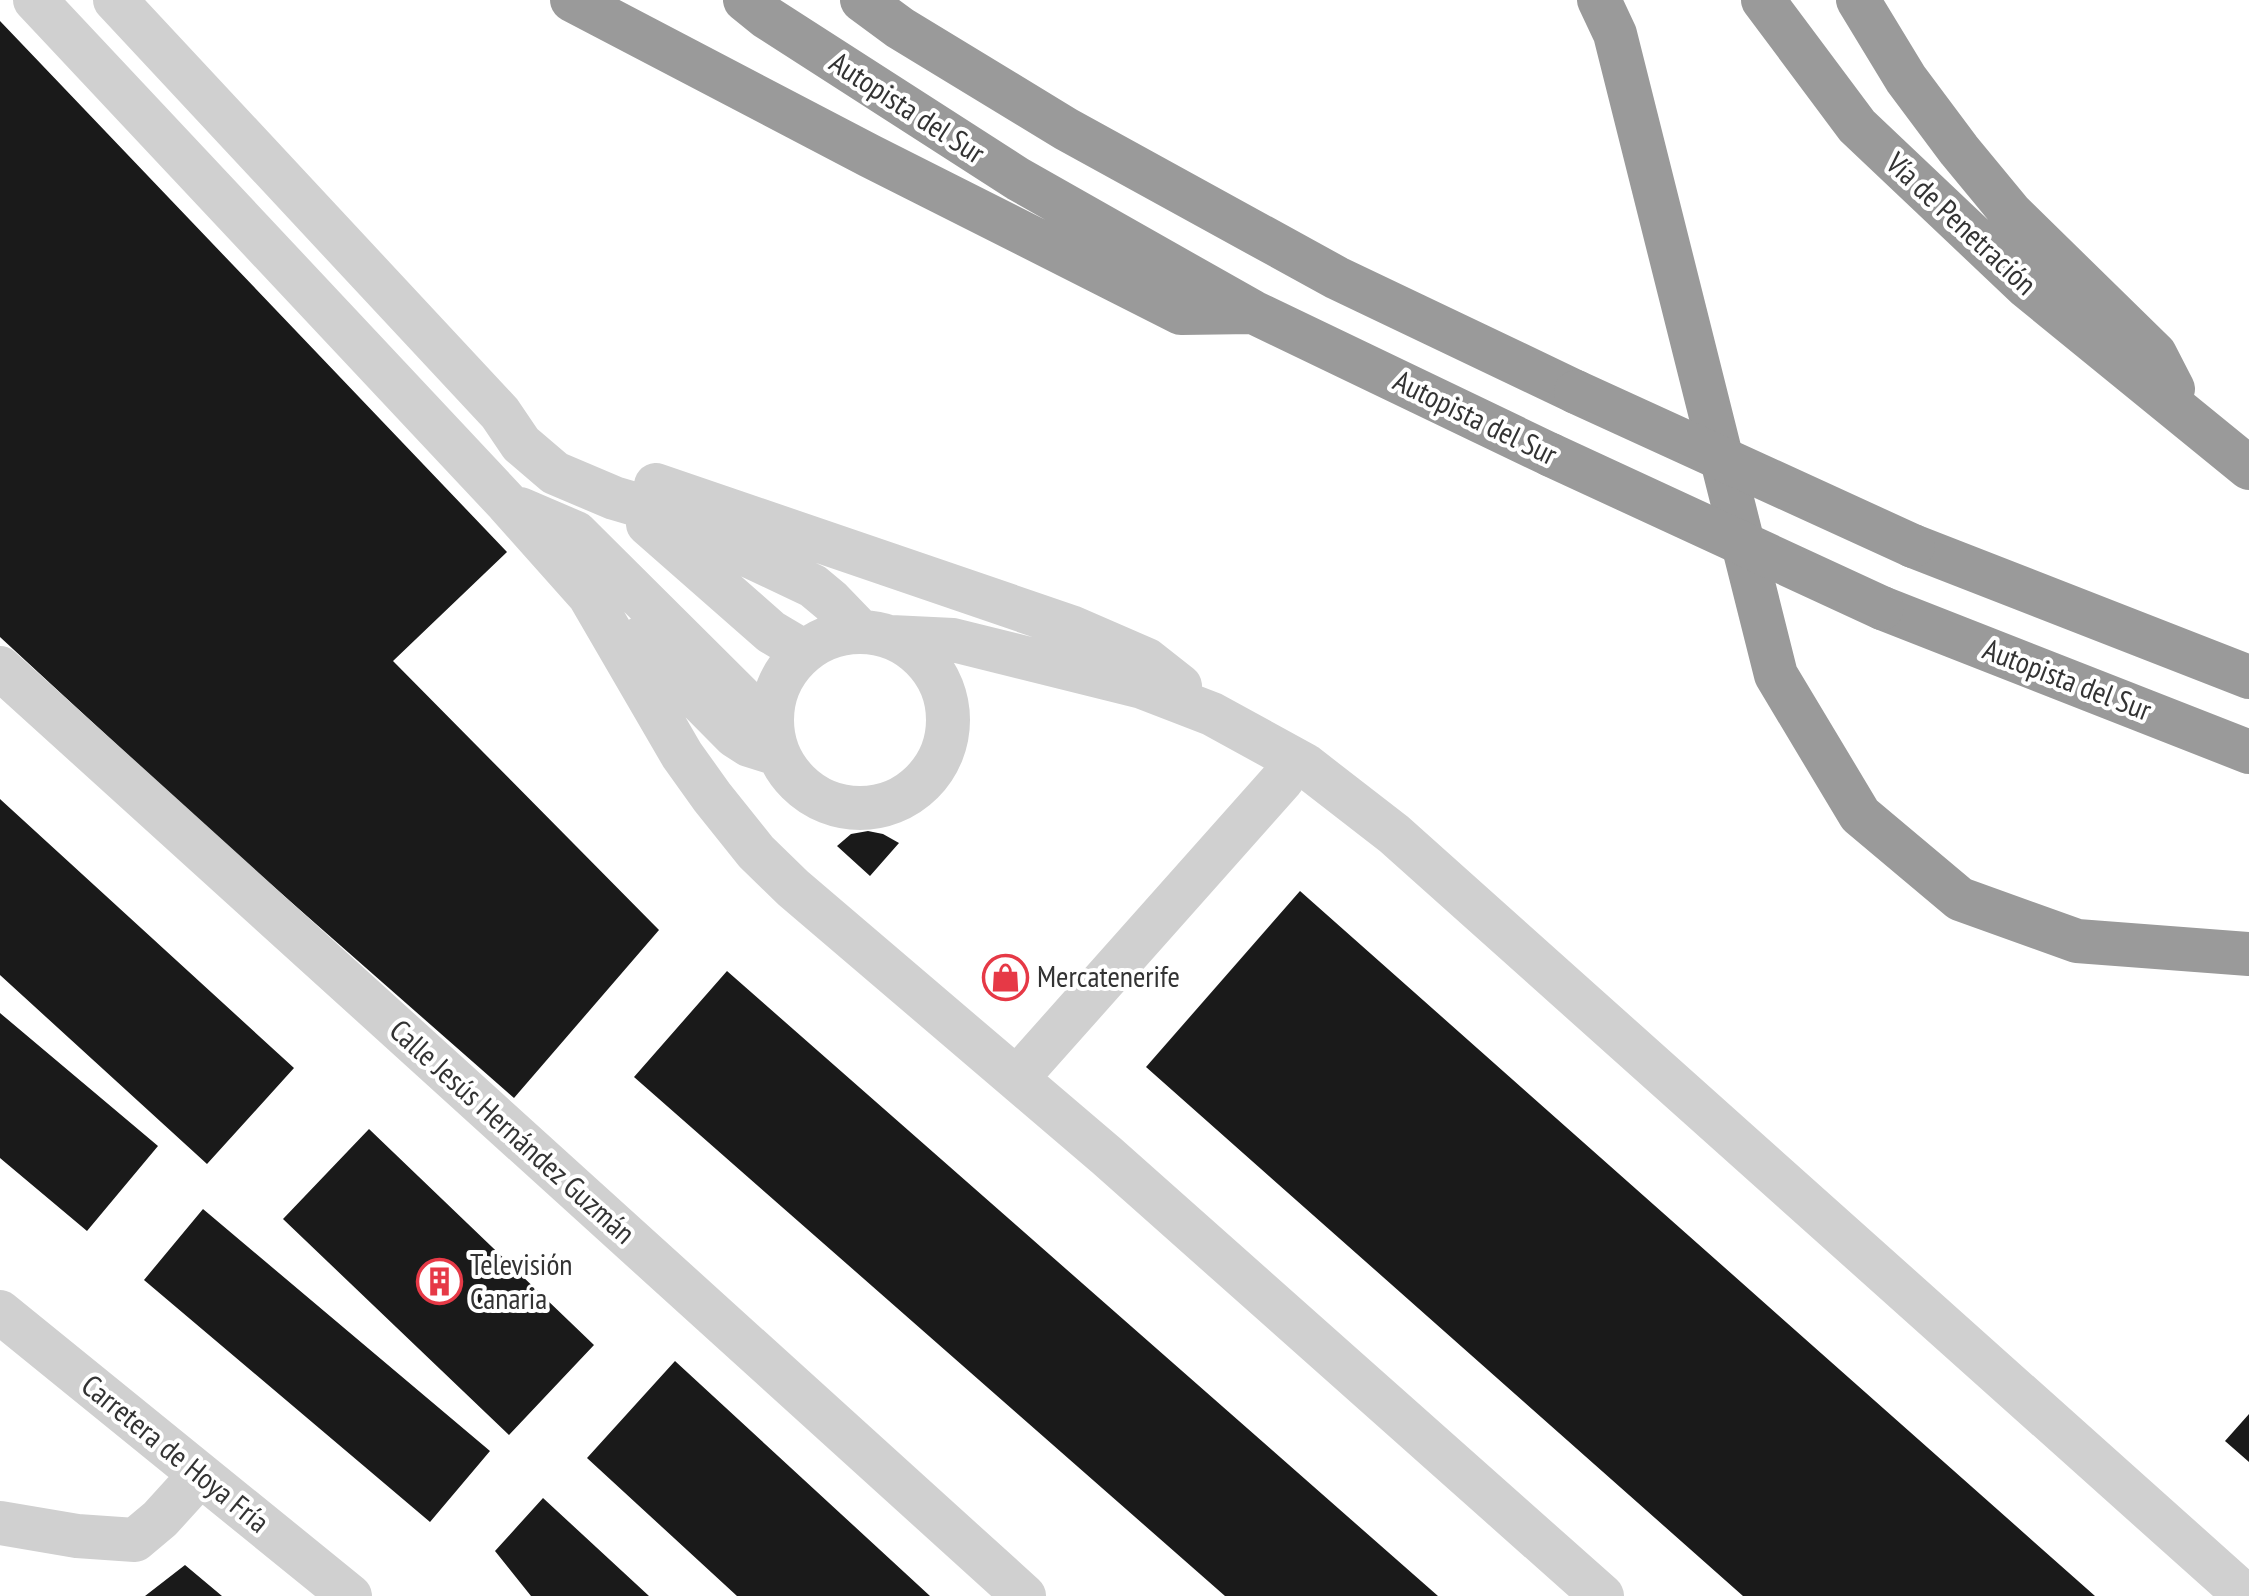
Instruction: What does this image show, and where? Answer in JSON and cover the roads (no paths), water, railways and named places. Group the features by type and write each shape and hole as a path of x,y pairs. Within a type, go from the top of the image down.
{"highway":[{"path":"572,0 799,120 1181,313 1253,312"},
{"name":"Autopista del Sur","path":"745,0 766,17 1018,179 1253,312 1551,455 1882,608 2249,752"},
{"path":"862,0 900,28 1093,144 1337,278 1576,392 1913,546 2249,677"},
{"name":"Vía de Penetración","path":"1763,0 1857,126 2027,287 2249,468"},
{"path":"1858,0 1906,79 2011,213 2155,354 2189,419"},
{"path":"1607,11 1776,675 1860,815 1960,899 2062,936 2077,941 2249,954"}],"street":[{"path":"35,0 507,503 589,595 657,655 735,736 749,745 775,740"},
{"path":"115,0 500,413 521,444 540,462 555,473 614,498 648,508 813,586 876,634 917,652 936,675 947,704 947,735 937,764 920,786 896,801 868,809 840,807 815,796 793,778 775,740 576,533 507,503"},
{"path":"500,413 536,430 562,450 588,462 1107,641 1147,660 1167,674 1209,725 1282,780 1372,817"},
{"path":"614,498 652,527 771,632 803,651"},
{"path":"589,595 682,755 756,852 793,888 1017,1078 1602,1596"},
{"path":"775,740 774,699 785,673 803,651 830,637 876,634 953,640 1142,687 1209,725 1305,765 1372,817 2246,1596"},
{"name":"Calle Jesús Hernández Guzmán","path":"0,668 1024,1596"},
{"path":"1017,1078 1282,780"},
{"name":"Carretera de Hoya Fría","path":"0,1312 350,1596"},
{"path":"0,1523 77,1536 135,1540 160,1519 200,1475"}],"place":[{"name":"Mercatenerife","path":"1006,977"},
{"name":"Televisión Canaria","path":"439,1282"}]}
